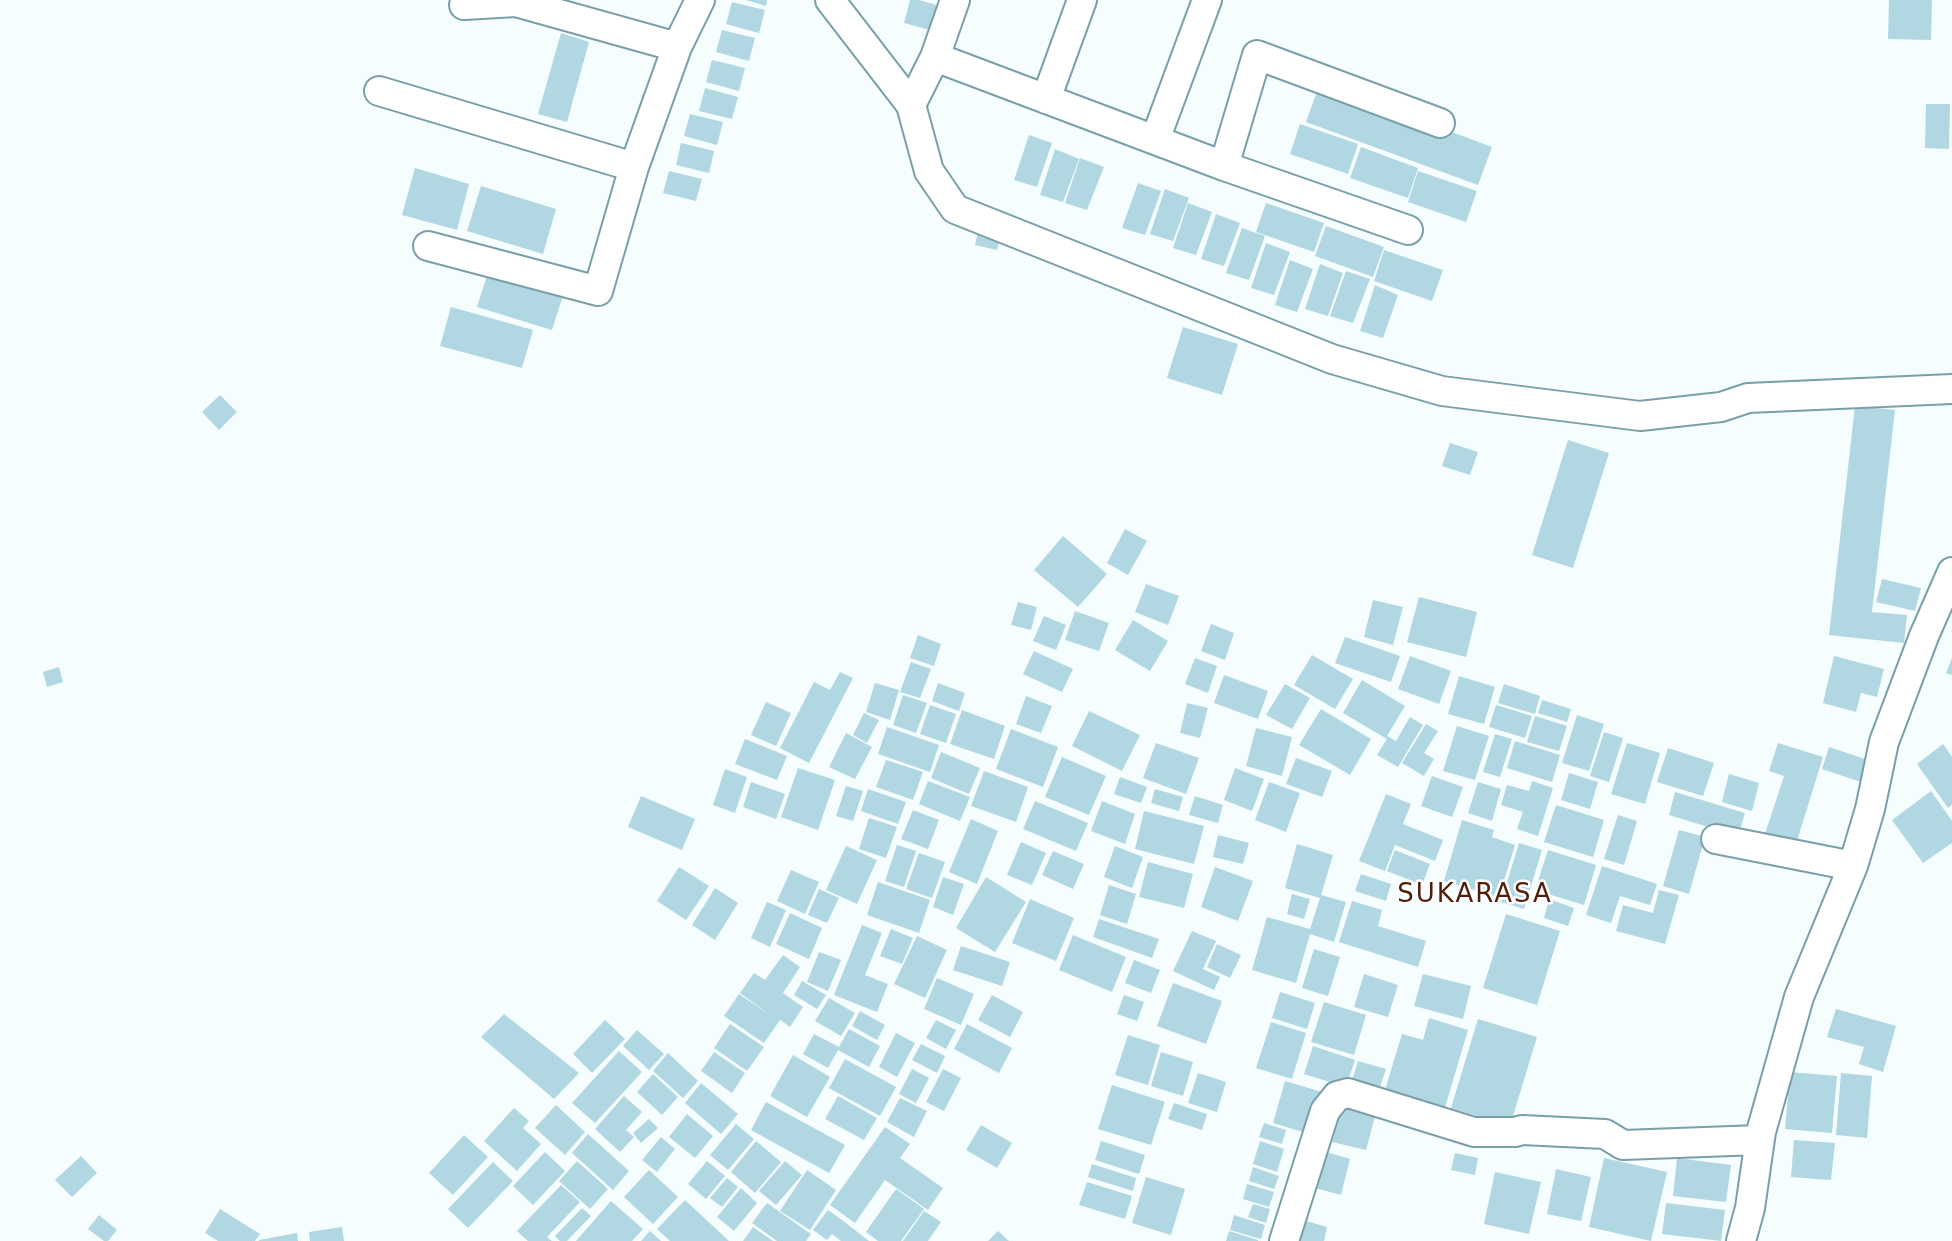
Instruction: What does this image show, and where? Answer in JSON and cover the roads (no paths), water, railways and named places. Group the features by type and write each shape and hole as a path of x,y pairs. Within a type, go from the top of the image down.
{"street":[{"path":"428,246 598,291 634,167 677,47 700,0"},
{"path":"830,0 911,105 929,171 955,209 1332,359 1442,391 1640,416 1721,407 1748,398 1952,388"},
{"path":"911,105 935,57 955,0"},
{"path":"1046,99 1082,0"},
{"path":"1155,140 1207,0"},
{"path":"464,5 516,2 677,47"},
{"path":"1224,166 1257,55 1440,123"},
{"path":"935,57 1224,166 1408,230"},
{"path":"379,91 634,167"},
{"path":"1741,1241 1750,1208 1759,1140 1799,997 1853,866 1870,809 1884,742 1924,636 1952,572"},
{"path":"1716,839 1853,866"},
{"path":"1283,1241 1325,1111 1337,1096 1348,1093 1474,1132 1522,1130 1605,1134 1623,1145 1759,1140"}],"district":[{"name":"SUKARASA","path":"1475,895"}]}
